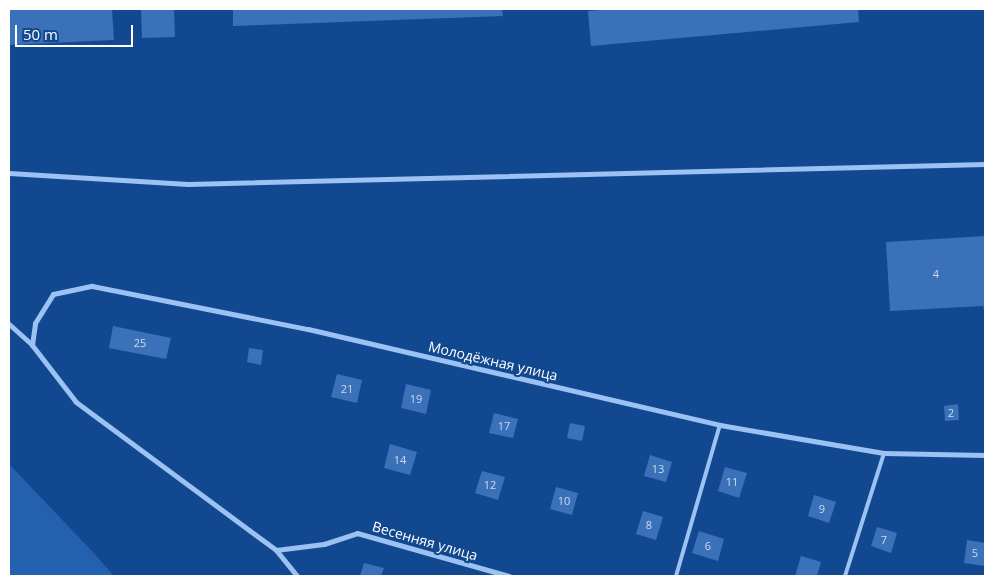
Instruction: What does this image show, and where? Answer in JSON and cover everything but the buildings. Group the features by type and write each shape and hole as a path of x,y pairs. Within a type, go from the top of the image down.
{"street":[{"path":"9,173 188,184 985,164"},
{"name":"Молодёжная улица","path":"32,345 35,323 53,294 92,286 308,329 720,425 884,453 985,455"},
{"path":"9,324 32,345 76,402 276,550 297,576"},
{"name":"Весенняя улица","path":"276,550 324,544 357,533 510,576"}],"lane":[{"path":"676,576 720,425"},
{"path":"845,576 884,453"}],"shaded area":[{"path":"9,464 91,550 114,576 9,576"}]}
